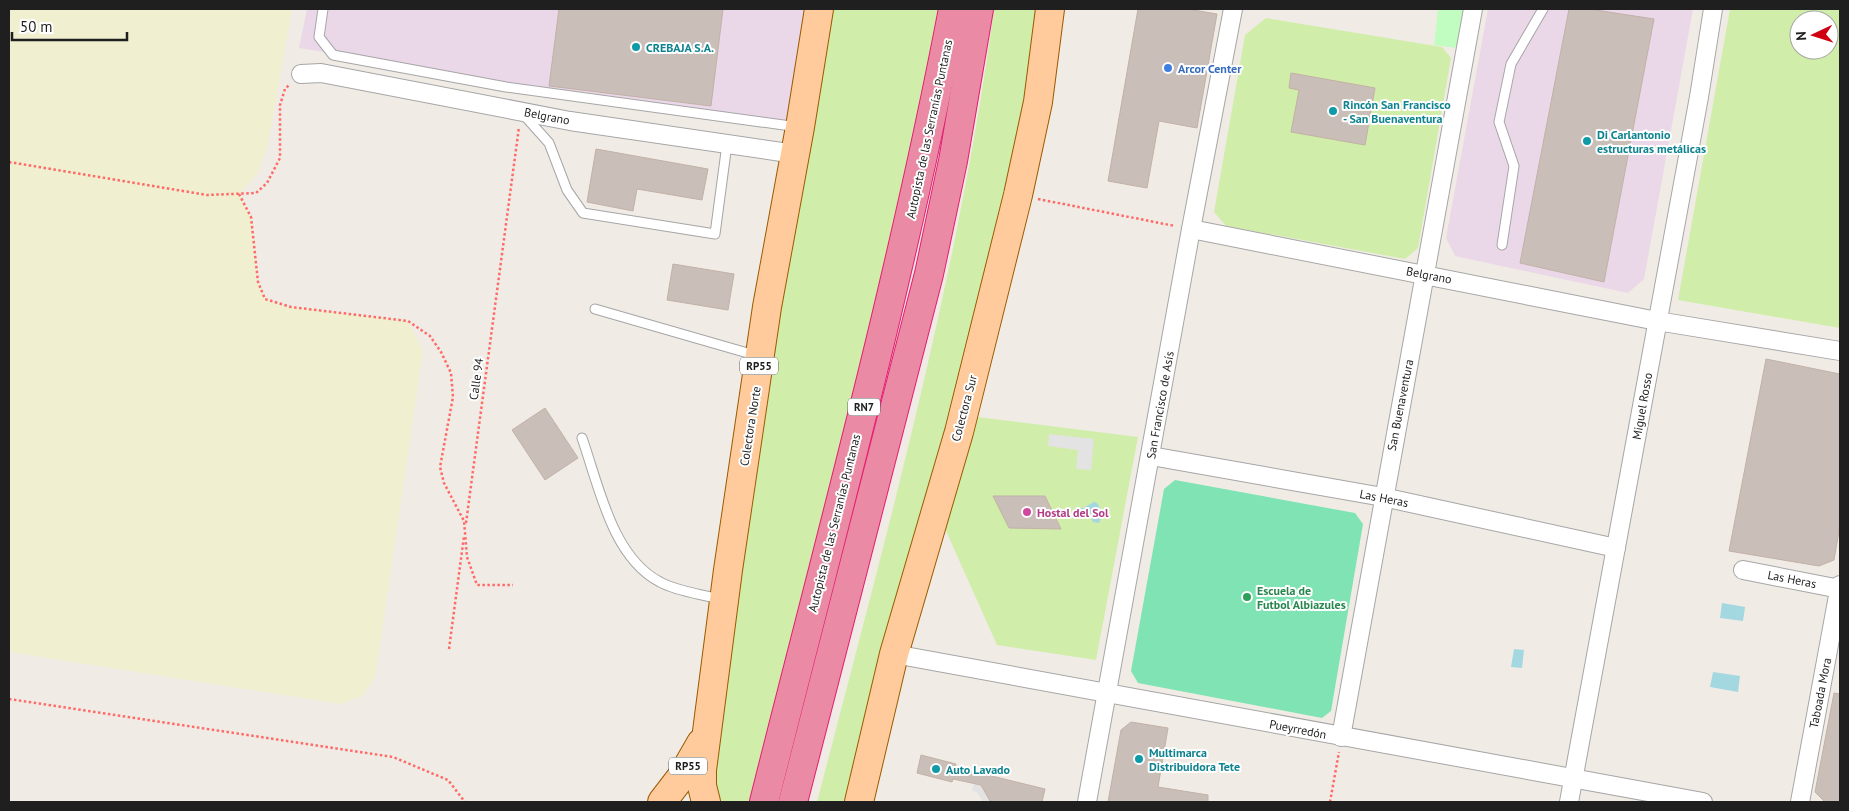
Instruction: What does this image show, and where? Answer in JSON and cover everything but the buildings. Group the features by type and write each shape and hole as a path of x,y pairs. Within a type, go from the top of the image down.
{"highway":[{"name":"Autopista de las Serranías Puntanas","path":"764,802 905,242 931,128 953,9"},
{"name":"Autopista de las Serranías Puntanas","path":"793,802 929,274 953,162 979,9"}],"main road":[{"name":"Colectora Norte","path":"706,802 702,786 702,770 725,601 760,357 819,9"},
{"name":"Colectora Sur","path":"863,798 894,654 958,432 1018,195 1038,102 1050,9"},
{"name":"Colectora Norte","path":"662,802 691,761 709,726"},
{"path":"669,802 692,802"}],"street":[{"name":"San Francisco de Asís","path":"1087,802 1233,9"},
{"name":"San Buenaventura","path":"1341,737 1473,9"},
{"name":"Miguel Rosso","path":"1569,802 1658,321 1713,9"},
{"name":"Belgrano","path":"301,74 321,72 521,111 795,154"},
{"name":"Belgrano","path":"1191,229 1658,321 1840,352"},
{"name":"Las Heras","path":"1151,456 1383,497 1616,548"},
{"name":"Las Heras","path":"1743,570 1840,587"},
{"name":"Taboada Mora","path":"1800,802 1840,587"},
{"name":"Pueyrredón","path":"894,654 1703,802"}],"lane":[{"path":"323,9 319,38 332,55 506,87 800,127"},
{"path":"1502,245 1514,166 1499,122 1511,64 1544,9"},
{"path":"521,111 549,143 567,190 583,213 715,234 727,144"},
{"path":"595,309 760,357"},
{"path":"582,438 617,538 636,565 661,583 725,601"}],"path":[{"path":"9,162 207,195 256,193 267,183 280,158 280,105 285,89 301,74"},
{"name":"Calle 94","path":"449,649 521,111"},
{"path":"239,194 251,217 258,282 265,299 291,307 408,321 430,336 441,352 451,373 453,398 440,467 444,483 464,521 467,557 477,585 513,585"},
{"path":"1018,195 1191,229"},
{"path":"9,699 393,757 448,780 465,802"},
{"path":"1330,802 1341,737"}],"shaded area":[{"path":"307,9 807,9 787,129 299,48"},
{"path":"1488,9 1693,9 1644,279 1628,293 1455,256 1446,238"},
{"path":"1049,434 1094,439 1091,470 1076,469 1078,450 1048,446"},
{"path":"974,783 981,785 990,801 996,802 983,802 977,792 972,791"}],"green space":[{"path":"9,9 292,9 268,144 258,173 239,194 251,217 258,282 265,299 291,307 408,321 423,351 375,678 362,696 341,704 9,652"},
{"path":"829,9 939,9 914,156 758,802 712,802 707,777 799,181"},
{"path":"994,9 1037,9 1019,130 995,242 846,794 846,802 817,802 893,507 940,309 961,210 979,110"},
{"path":"1438,9 1463,9 1457,48 1434,45"},
{"path":"1730,9 1840,9 1840,328 1678,300"},
{"name":"Rincón San Francisco - San Buenaventura","path":"1266,18 1442,47 1451,58 1418,248 1405,259 1226,226 1214,212 1245,35"},
{"path":"969,416 1138,437 1096,660 997,645 942,522"},
{"name":"Escuela de Futbol Albiazules","path":"1175,480 1355,513 1363,524 1331,711 1322,718 1138,683 1131,671 1164,489"}],"water":[{"path":"1094,502 1097,503 1103,513 1099,523 1093,522 1090,515 1078,516 1075,507 1083,508"},
{"path":"1722,603 1745,607 1743,621 1720,618"},
{"path":"1514,649 1524,650 1522,668 1511,667"},
{"path":"1713,672 1740,676 1738,692 1710,687"}],"place":[{"name":"CREBAJA S.A.","path":"636,47"},
{"name":"Arcor Center","path":"1168,68"},
{"name":"Rincón San Francisco - San Buenaventura","path":"1333,111"},
{"name":"Di Carlantonio estructuras metálicas","path":"1587,141"},
{"name":"Hostal del Sol","path":"1027,512"},
{"name":"Escuela de Futbol Albiazules","path":"1247,597"},
{"name":"Multimarca Distribuidora Tete","path":"1139,759"},
{"name":"Auto Lavado","path":"936,769"}]}
